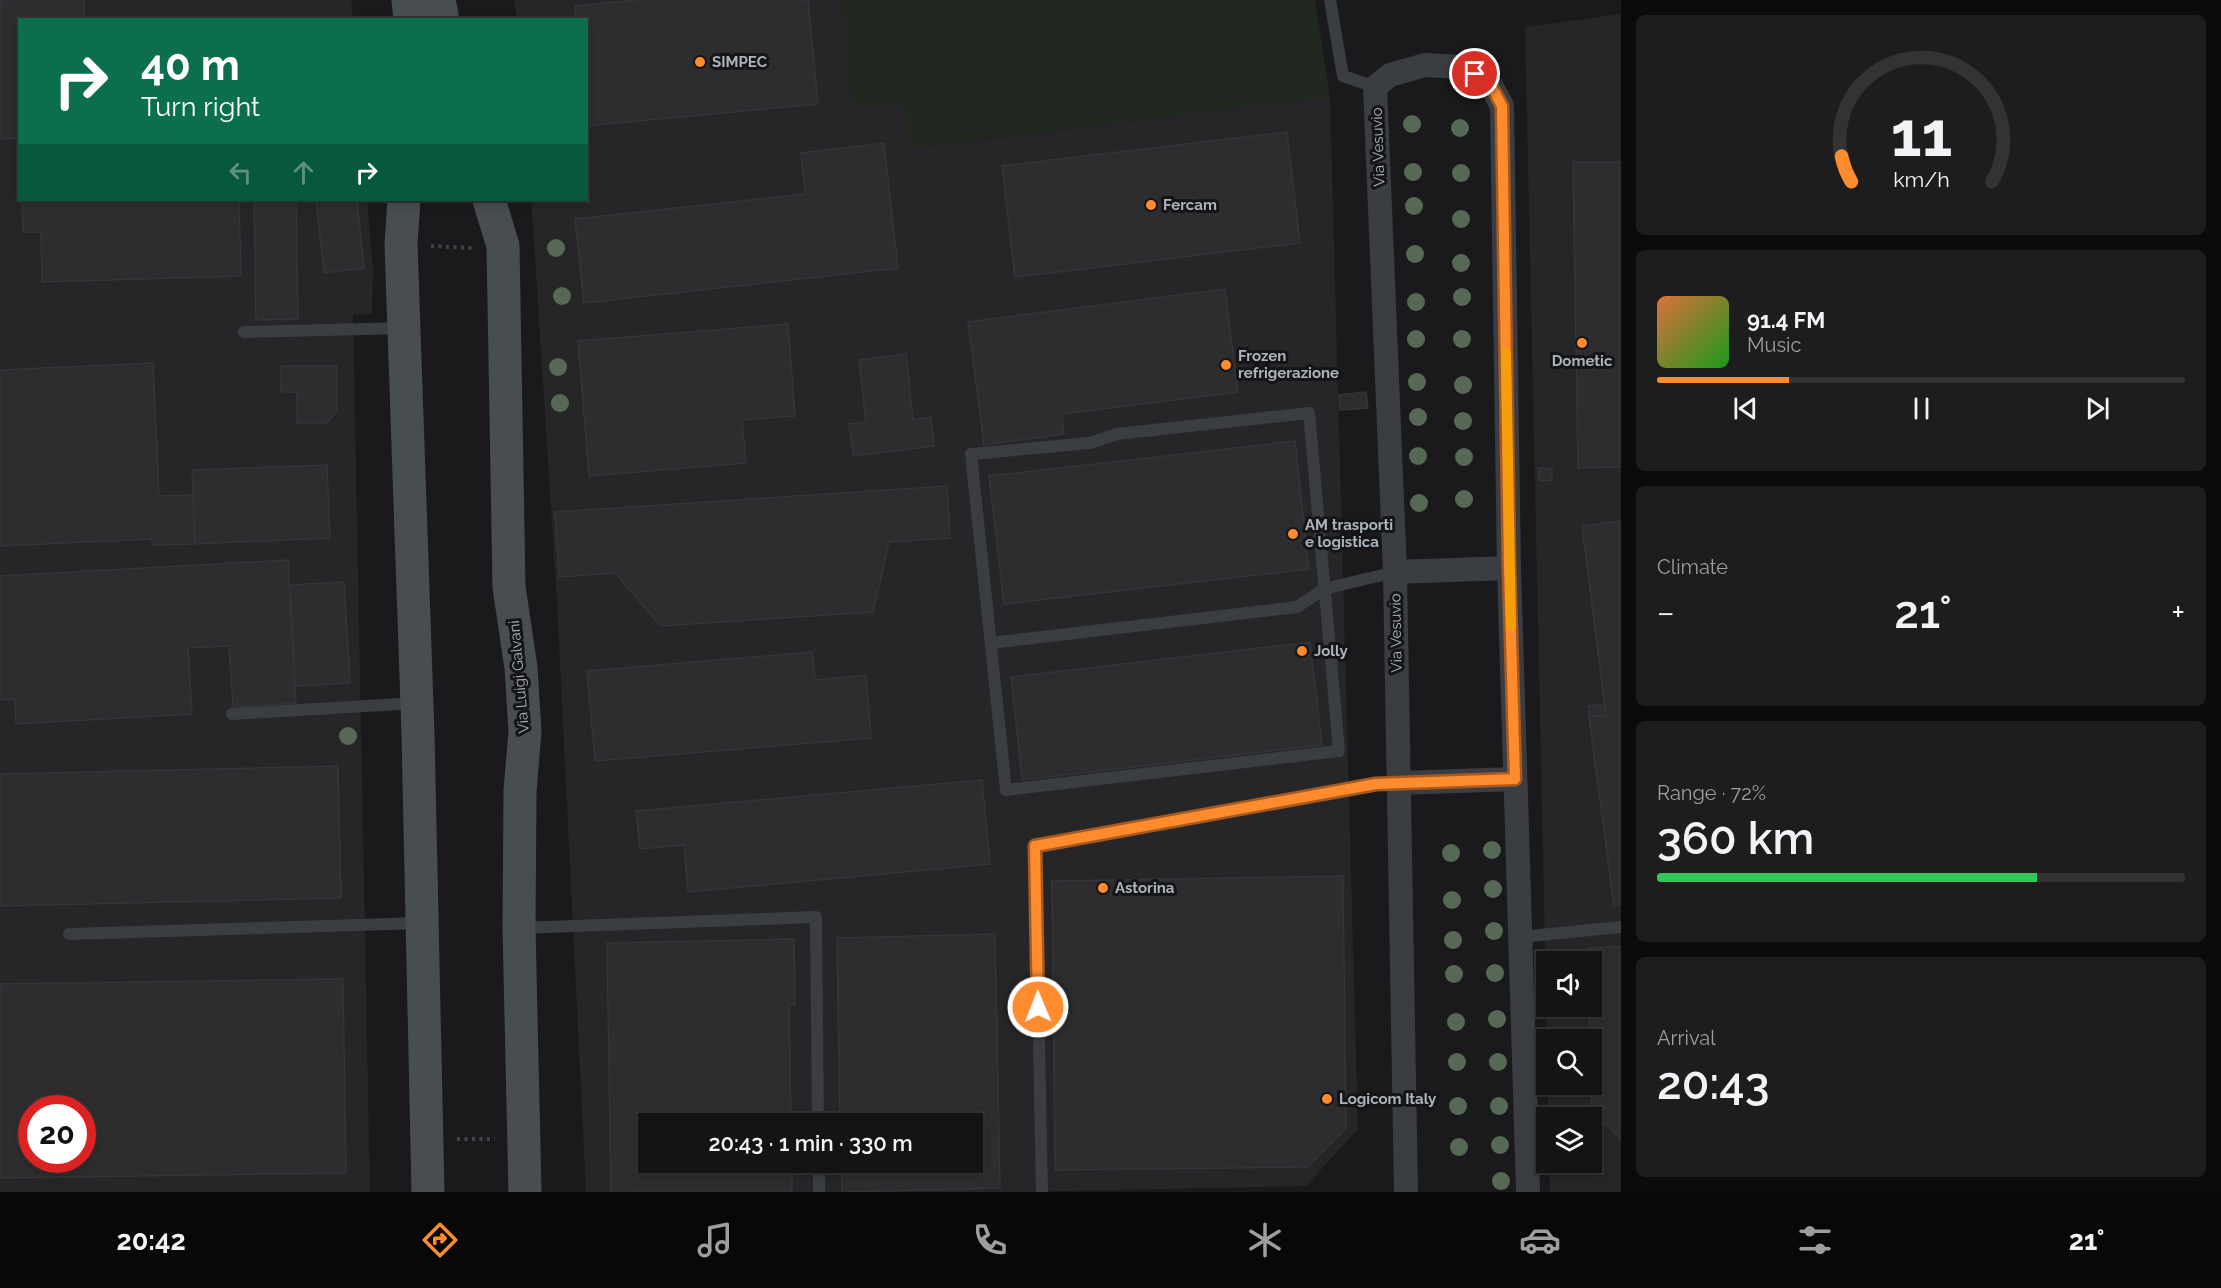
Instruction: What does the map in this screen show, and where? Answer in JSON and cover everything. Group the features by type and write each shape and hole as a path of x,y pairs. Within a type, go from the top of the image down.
{"main road":[{"path":"408,0 410,18"},
{"path":"439,0 443,18"},
{"path":"404,201 401,244 417,703 428,1192"},
{"name":"Via Luigi Galvani","path":"489,201 503,246 509,587 521,668 525,730 520,791 519,928 525,1192"}],"street":[{"name":"Via Vesuvio","path":"1406,1192 1395,572 1375,87 1390,75 1425,65 1461,67 1488,80 1502,106 1509,568 1528,1192"},
{"path":"1395,572 1509,568"},
{"path":"1399,783 1515,779"}],"lane":[{"path":"1330,0 1343,76 1375,87"},
{"path":"244,332 405,328"},
{"path":"1309,413 1324,589 1339,751 1006,790 971,454 1090,442 1117,434 1309,413"},
{"path":"991,643 1297,607 1324,589 1395,572"},
{"path":"232,714 417,703"},
{"path":"1042,1192 1035,846 1376,784 1399,783"},
{"path":"519,928 816,917 818,1113"},
{"path":"69,934 422,923"},
{"path":"1520,937 1621,927"},
{"path":"819,1173 819,1192"}],"path":[{"path":"426,1140 523,1139"}],"shaded area":[{"path":"0,0 351,0 353,18 18,18 18,201 367,201 373,270 372,314 353,315 370,1192 0,1192"},
{"path":"514,0 842,0 853,108 905,104 910,148 1330,97 1358,1129 1306,1186 1018,1192 586,1192 557,602 532,201 588,201 588,18 517,18"},
{"path":"842,0 1315,0 1330,97 909,148 904,104 853,108"},
{"path":"1621,14 1621,1192 1550,1192 1549,1173 1602,1173 1602,1107 1548,1107 1548,1095 1602,1095 1602,1029 1547,1029 1546,1017 1602,1017 1602,951 1545,951 1525,27"}],"building":[{"path":"0,0 84,0 84,18 18,18 18,138 0,139"},
{"name":"SIMPEC","path":"636,0 808,0 818,104 588,126 588,18 576,18 575,6"},
{"name":"Fercam","path":"1287,132 1300,243 1015,277 1002,166"},
{"path":"884,143 898,268 584,303 575,219 805,194 801,153"},
{"path":"1573,162 1621,162 1621,467 1578,468"},
{"path":"22,201 239,201 241,276 42,282 41,232 23,232"},
{"path":"254,201 296,201 298,319 256,320"},
{"path":"316,201 357,201 364,268 324,273"},
{"path":"1225,289 1238,392 1062,414 1064,434 984,445 968,322"},
{"path":"788,324 795,416 742,420 746,463 589,476 578,341"},
{"path":"906,354 913,420 931,417 934,446 853,456 849,424 866,422 859,360"},
{"path":"153,363 159,496 193,495 195,544 152,545 152,539 0,546 0,370"},
{"path":"281,366 337,366 337,411 327,423 297,423 297,392 281,392"},
{"path":"1366,392 1368,408 1340,410 1339,395"},
{"path":"1295,441 1309,569 1004,604 989,476"},
{"path":"327,465 330,538 195,544 192,470"},
{"path":"1539,468 1552,469 1552,480 1539,481"},
{"path":"947,486 950,538 889,542 873,612 661,626 615,573 559,577 555,512"},
{"path":"1621,521 1621,905 1614,906 1589,717 1606,715 1582,526"},
{"path":"288,560 296,703 233,707 229,646 188,648 192,714 16,724 15,699 0,700 0,576"},
{"path":"344,582 350,683 295,686 290,585"},
{"path":"1310,642 1322,745 1022,780 1011,677"},
{"path":"812,652 815,680 866,675 871,738 595,761 587,671"},
{"path":"1605,704 1606,715 1589,717 1588,706"},
{"path":"338,766 341,898 0,906 0,774"},
{"path":"982,780 990,864 688,892 684,845 640,849 636,811"},
{"path":"1343,876 1346,1128 1307,1167 1055,1170 1052,881"},
{"path":"995,934 1000,1188 842,1192 841,1173 983,1173 983,1113 840,1113 837,938"},
{"path":"794,939 795,1004 789,1005 791,1113 638,1113 638,1173 792,1173 792,1192 611,1192 607,943"},
{"path":"1621,947 1621,1140 1602,1120 1602,1107 1591,1107 1591,1095 1602,1095 1602,1029 1590,1029 1589,1017 1602,1017 1602,951 1588,951 1588,948"},
{"path":"343,979 346,1173 0,1178 0,984"}],"slow traffic":[{"path":"1506,353 1511,626"}],"place":[{"name":"SIMPEC","path":"700,62"},
{"name":"Fercam","path":"1151,205"},
{"name":"Dometic","path":"1582,343"},
{"name":"Frozen refrigerazione","path":"1226,365"},
{"name":"AM trasporti e logistica","path":"1293,534"},
{"name":"Jolly","path":"1302,651"},
{"name":"Astorina","path":"1103,888"},
{"name":"Logicom Italy","path":"1327,1099"}],"route":[{"path":"1038,1007 1035,846 1376,784 1515,779 1509,568 1502,106 1488,80 1475,74"}]}
